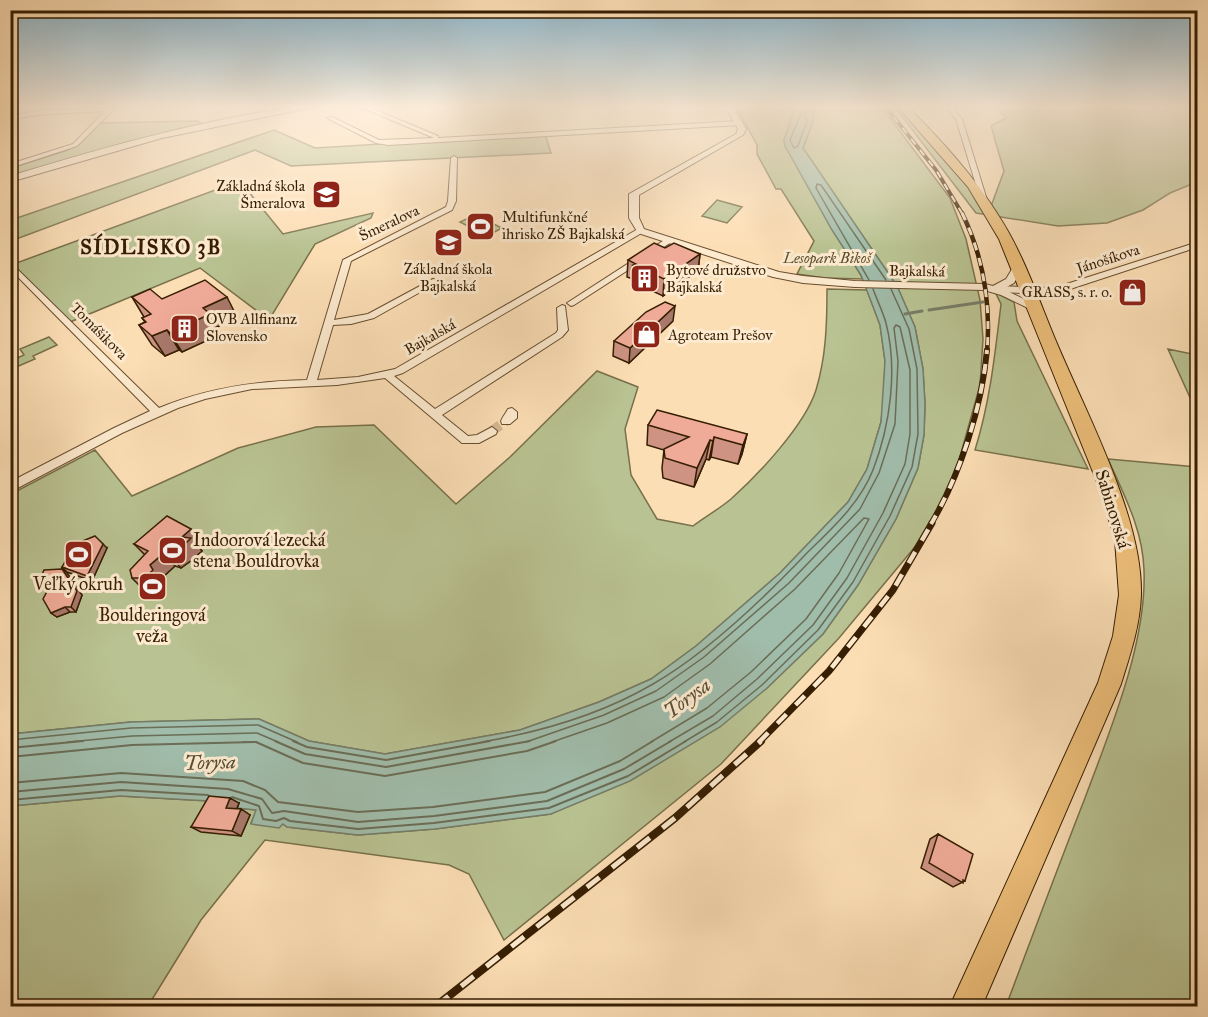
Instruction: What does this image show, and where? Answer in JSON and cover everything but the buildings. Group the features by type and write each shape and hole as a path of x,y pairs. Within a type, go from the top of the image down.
{"main road":[{"name":"Sabinovská","path":"947,153 984,198 1006,239 1018,268 1037,296 1120,521 1128,561 1129,603 1124,636 1109,684 966,1006"}],"street":[{"path":"10,166 49,153"},
{"path":"10,179 95,153"},
{"path":"641,231 635,225 632,216 634,194 706,153"},
{"path":"970,153 984,198"},
{"name":"Šmeralova","path":"311,384 347,260 449,208 452,201 454,158"},
{"name":"Bajkalská","path":"10,488 157,412 197,396 234,388 374,379 387,375 420,360 641,231 777,275 822,283 995,289 1037,296"},
{"path":"434,415 559,335 563,330 566,305 669,241"},
{"name":"Jánošíkova","path":"1037,296 1197,244"},
{"name":"Tomášikova","path":"10,264 14,273 157,412"},
{"path":"995,289 1010,281 1018,268"},
{"path":"329,323 371,315 436,281"},
{"path":"995,289 1037,296"},
{"path":"387,375 466,440 479,439 492,431"}],"green space":[{"path":"57,153 90,153 11,179 11,168"},
{"path":"205,153 246,153 11,241 11,220"},
{"path":"263,153 542,153 291,166"},
{"name":"Lesopark Bikoš","path":"789,153 863,279 825,278 797,274 814,241 781,189 776,189 757,154"},
{"path":"807,153 917,153 950,198 966,239 980,300 983,339 980,385 954,478 924,536 839,638 721,764 504,940 469,874 449,865 265,840 201,920 148,1006 11,1006 11,806 120,796 239,803 238,808 257,810 251,823 283,824 287,827 358,835 435,829 551,814 766,689 823,634 858,585 896,519 918,468 924,435 923,369 915,327 897,286"},
{"path":"930,153 941,153 990,209 1004,171 999,153 1197,153 1197,182 1170,193 1143,210 1107,223 1058,226 976,213"},
{"path":"240,181 283,234 373,213 371,218 315,244 269,320 200,268 70,322 11,265"},
{"path":"717,200 742,207 727,223 702,216"},
{"name":"Multifunkčné ihrisko ZŠ Bajkalská","path":"475,215 502,228 487,236 460,222"},
{"path":"827,289 867,290 880,325 885,361 884,396 881,422 867,469 848,502 780,573 696,646 651,679 599,702 520,730 385,754 309,741 259,719 131,722 11,734 11,494 95,450 132,496 238,448 316,427 374,425 456,504 510,457 597,371 638,387 625,429 631,475 657,519 693,526 731,499 754,477 780,449 810,404 816,390 824,353"},
{"path":"995,292 1014,302 1017,321 1088,469 975,450 988,396 997,341 1001,304"},
{"path":"49,337 57,345 33,356 35,359 14,368 11,361 24,355 20,349"},
{"path":"1168,349 1197,355 1197,413"},
{"path":"1108,459 1197,467 1197,1006 1006,1006 1095,772 1125,686 1140,627 1143,555 1132,513"}],"water":[{"name":"Torysa","path":"789,153 807,153 897,286 915,327 923,369 925,404 924,435 918,468 896,519 858,585 823,634 766,689 720,727 630,781 551,814 435,829 358,835 287,827 283,824 279,828 251,824 256,810 237,808 239,803 120,796 11,806 11,734 131,722 259,719 309,741 385,754 520,730 599,702 651,679 696,646 780,573 848,502 867,469 881,422 885,361 880,325 861,275 832,230"}],"waterway":[{"path":"929,310 983,302"},
{"path":"905,314 922,311"}],"tunnel":[{"path":"492,431 506,421"}],"railway":[{"path":"923,153 936,170 963,214"},
{"path":"963,214 975,246 984,281 988,316 987,352"},
{"path":"931,524 942,505 968,440 980,394 987,350"},
{"path":"759,742 829,671 893,590 932,523"},
{"path":"436,1006 675,818 761,741"}],"place":[{"name":"Základná škola Šmeralova","path":"326,195"},
{"name":"Multifunkčné ihrisko ZŠ Bajkalská","path":"481,226"},
{"name":"Základná škola Bajkalská","path":"448,242"},
{"name":"Bytové družstvo Bajkalská","path":"645,279"},
{"name":"GRASS, s. r. o.","path":"1133,292"},
{"name":"OVB Allfinanz Slovensko","path":"185,328"},
{"name":"Agroteam Prešov","path":"647,335"},
{"name":"Indoorová lezecká stena Bouldrovka","path":"172,550"},
{"name":"Veľký okruh","path":"78,555"},
{"name":"Boulderingová veža","path":"152,586"}],"district":[{"name":"SÍDLISKO 3B","path":"151,247"}]}
